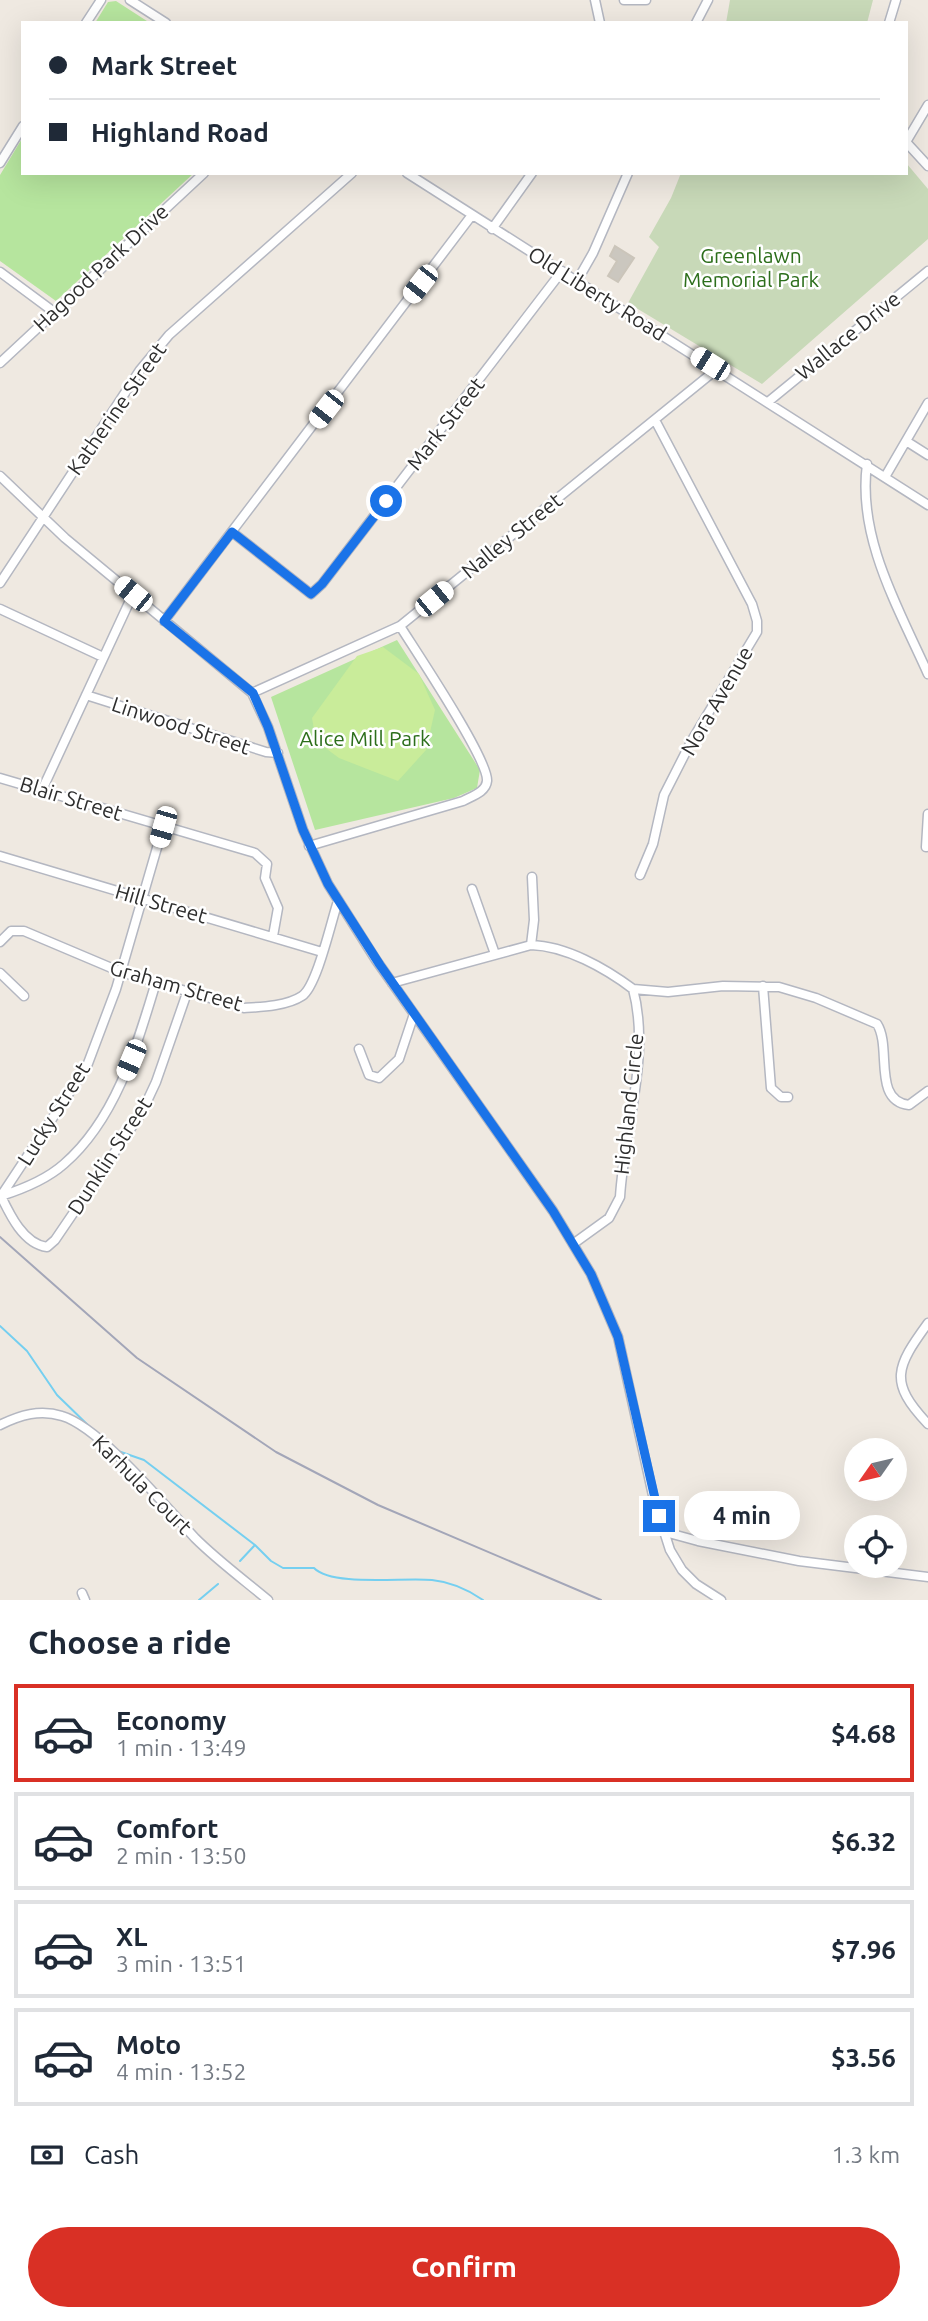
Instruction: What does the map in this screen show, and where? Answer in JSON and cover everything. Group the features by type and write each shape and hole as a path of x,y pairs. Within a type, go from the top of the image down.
{"street":[{"path":"87,21 101,0"},
{"path":"130,0 163,21"},
{"path":"595,0 600,21"},
{"path":"624,0 646,0"},
{"path":"696,21 708,0"},
{"path":"890,21 896,0"},
{"path":"908,139 928,105"},
{"path":"0,163 21,129"},
{"path":"908,144 928,166"},
{"name":"Hagood Park Drive","path":"0,363 202,175"},
{"name":"Katherine Street","path":"0,583 139,370 169,335 350,175"},
{"name":"Old Liberty Road","path":"410,175 928,505"},
{"path":"492,229 531,175"},
{"path":"577,281 593,253 627,175"},
{"path":"164,621 471,215"},
{"name":"Mark Street","path":"232,532 311,594 322,584 562,271"},
{"name":"Wallace Drive","path":"768,402 928,271"},
{"path":"0,272 54,312"},
{"name":"Nalley Street","path":"253,693 400,626 717,369"},
{"path":"885,477 928,403"},
{"name":"Nora Avenue","path":"640,875 653,844 664,796 692,740 757,632 752,604 655,419"},
{"path":"906,441 928,455"},
{"path":"867,464 865,479 868,514 883,576 928,674"},
{"path":"0,476 43,519 253,693 278,753 309,846 338,901 573,1244 604,1301 618,1337 654,1500 670,1550 682,1570 696,1584 721,1600"},
{"path":"42,790 133,594"},
{"path":"0,609 103,657"},
{"path":"309,846 463,801 481,792 487,785 484,768 476,751 400,626"},
{"name":"Linwood Street","path":"86,695 266,752 278,753"},
{"name":"Blair Street","path":"0,778 255,853 267,864 265,878 278,908 273,936"},
{"path":"926,847 928,814"},
{"name":"Lucky Street","path":"1,1195 87,1066 121,972 163,827"},
{"name":"Hill Street","path":"0,856 322,952"},
{"path":"531,945 534,920 532,877"},
{"path":"472,889 495,954"},
{"name":"Graham Street","path":"0,942 11,931 24,931 121,972 244,1008 269,1006 301,997 312,985 338,901"},
{"path":"392,983 531,945 554,947 621,980 633,989 668,992 723,986 779,987 816,998 872,1021 882,1031 887,1087 890,1095 901,1104 909,1105 928,1091"},
{"path":"0,973 24,996"},
{"path":"1,1195 21,1189 62,1166 84,1142 107,1108 125,1073 156,982"},
{"path":"763,986 771,1088 781,1097 788,1097"},
{"name":"Highland Circle","path":"573,1244 609,1219 621,1197 637,1045 638,1016 633,989"},
{"name":"Dunklin Street","path":"1,1195 6,1209 38,1246 47,1247 55,1240 142,1112 156,1082 188,990"},
{"path":"359,1049 369,1075 379,1078 399,1059 414,1014"},
{"path":"928,1323 906,1355 900,1380 907,1402 928,1424"},
{"name":"Karhula Court","path":"0,1425 18,1416 37,1412 61,1415 78,1423 120,1459 197,1540 268,1600"},
{"path":"665,1532 799,1561 928,1577"}],"green space":[{"path":"730,0 873,0 868,21 726,21"},
{"path":"116,1 147,21 96,21 108,2"},
{"path":"21,140 21,175 192,175 56,301 0,261 0,175"},
{"name":"Greenlawn Memorial Park","path":"908,165 928,189 928,239 762,384 628,303 659,247 649,237 671,198 680,175 908,175"},
{"name":"Alice Mill Park","path":"397,640 480,770 477,788 454,798 315,830 271,697"},
{"path":"383,647 419,674 435,710 426,750 398,781 339,758 316,741 312,718 357,656"}],"building":[{"path":"615,246 634,258 618,282 608,276 617,261 610,256"}],"waterway":[{"path":"0,1326 27,1351 57,1395 92,1429"},
{"path":"118,1451 144,1460 283,1568 314,1568 323,1574 352,1579 439,1581 459,1587 483,1600"},
{"path":"240,1561 254,1546"},
{"path":"199,1600 218,1584"}],"railway":[{"path":"0,1237 137,1358 276,1452 378,1505 601,1600"}],"route":[{"path":"386,501 322,584 311,594 232,532 164,621 253,693 288,781 303,830 328,884 380,965 553,1211 591,1274 618,1337 659,1516"}]}
